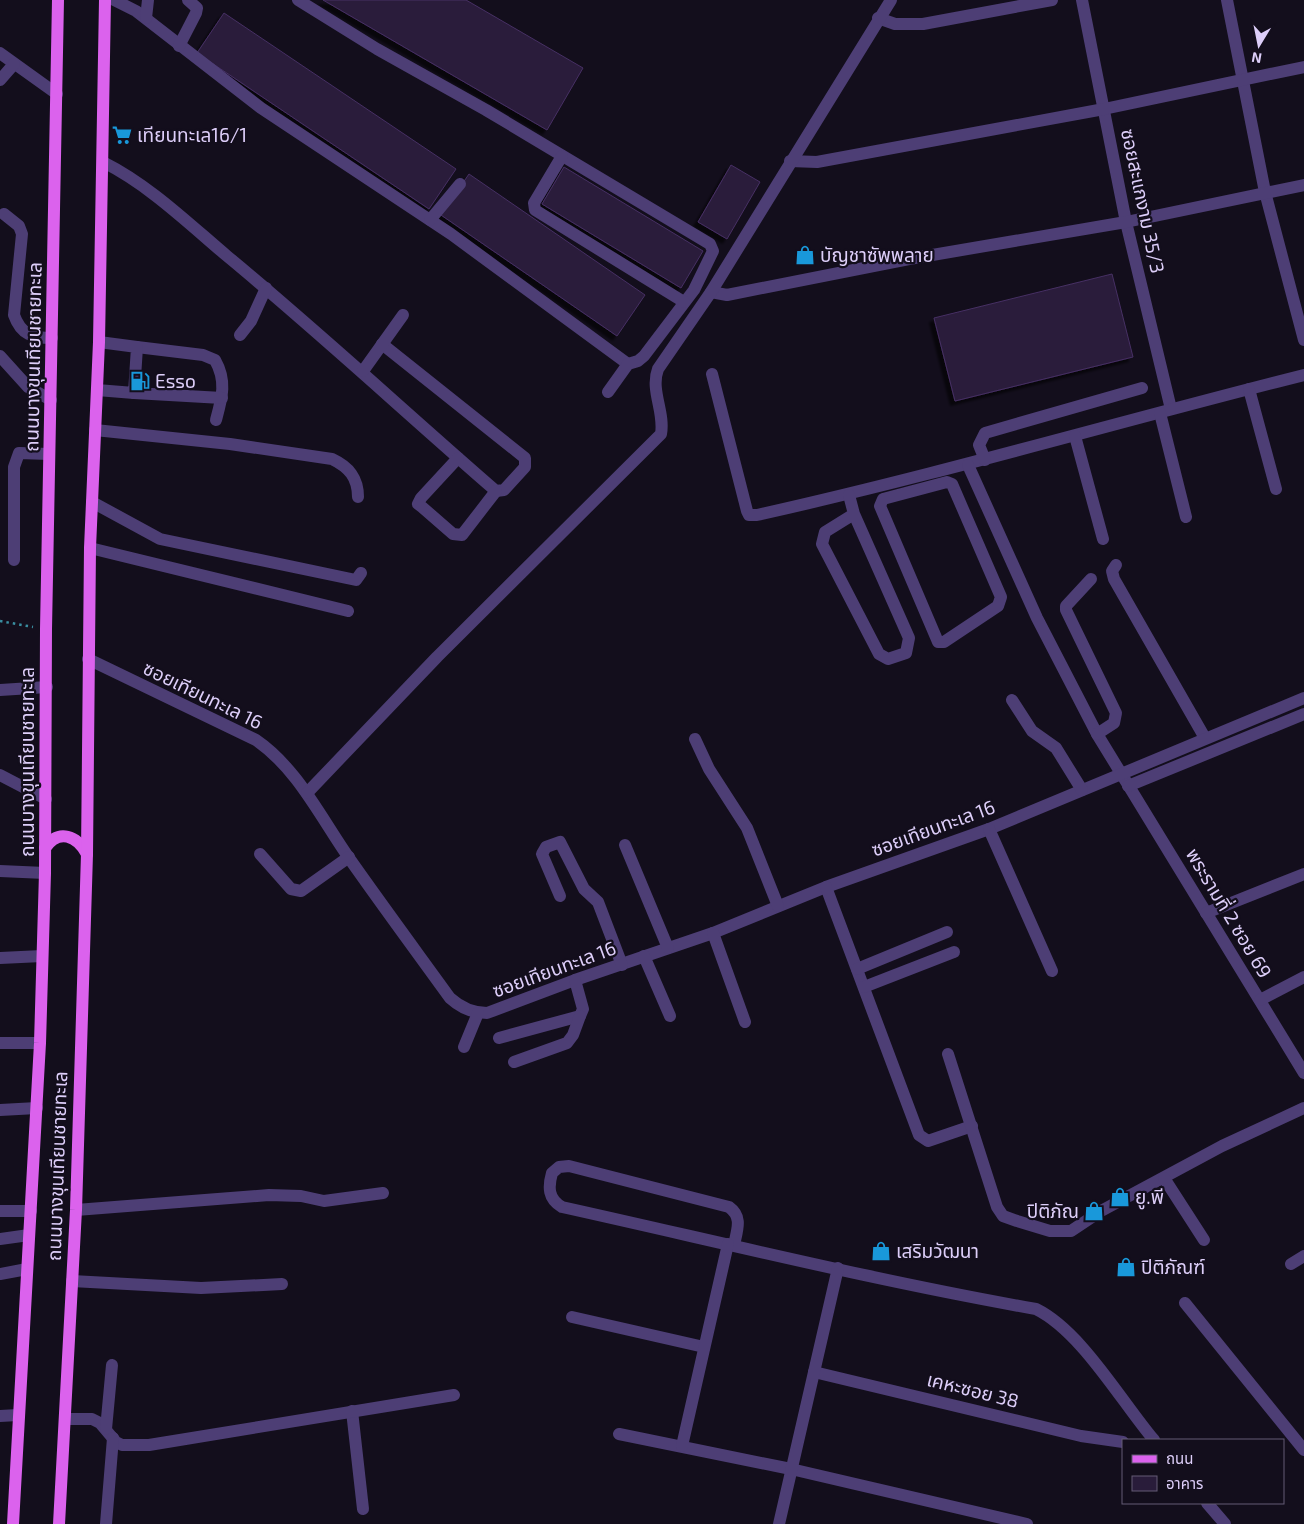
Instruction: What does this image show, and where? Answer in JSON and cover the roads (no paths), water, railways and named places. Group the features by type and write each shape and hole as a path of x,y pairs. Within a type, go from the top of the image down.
{"main road":[{"name":"ถนนบางขุนเทียนชายทะเล","path":"12,1524 40,1042 45,873 46,629 58,0"},
{"name":"ถนนบางขุนเทียนชายทะเล","path":"59,1524 76,1210 87,854 90,548 99,342 105,0"},
{"path":"45,848 54,840 68,837 81,843 87,854"}],"street":[{"path":"114,0 146,18 179,46 261,108 430,220 628,364"},
{"path":"146,18 148,0"},
{"path":"179,46 197,8 188,0"},
{"path":"298,0 377,49 710,244 713,251 694,290 644,356 638,362 628,364 608,392"},
{"path":"307,793 438,657 661,434 662,416 655,378 658,369 711,292 790,161 842,82 878,18 891,0"},
{"path":"878,18 895,24 922,24 1052,0"},
{"name":"ซอยสะแกงาม 35/3","path":"1082,0 1186,517"},
{"path":"1228,0 1265,192 1304,340"},
{"path":"0,53 57,94"},
{"path":"0,80 14,64"},
{"path":"790,161 817,162 1104,109 1304,67"},
{"path":"562,156 534,203 535,210 684,302"},
{"path":"103,162 134,180 266,288 363,371 496,491"},
{"path":"430,220 460,184"},
{"path":"711,292 727,295 909,259 1126,222 1304,185"},
{"path":"4,214 19,226 22,234 14,315 17,324 26,334 37,338 52,338"},
{"path":"240,335 251,321 266,288"},
{"path":"363,371 403,315"},
{"path":"99,342 203,356 215,360 222,374 222,398 216,420"},
{"path":"382,344 525,458 525,467 504,490 496,491 462,535 453,534 418,504 421,498 458,458"},
{"path":"134,393 137,347"},
{"path":"1,359 28,387 51,400"},
{"path":"712,374 749,515 757,515 849,494 968,465 1304,375"},
{"path":"985,460 979,445 985,434 1142,388"},
{"path":"1249,389 1276,489"},
{"path":"97,390 222,398"},
{"path":"95,430 230,444 332,459 343,464 358,484 358,497"},
{"path":"1075,436 1103,539"},
{"path":"14,560 14,467 16,458 19,453 27,452 50,454"},
{"name":"พระรามที่ 2 ซอย 69","path":"968,465 1037,618 1097,734 1304,1073"},
{"path":"950,482 968,518 1001,596 1000,601 998,606 947,640 938,642 880,510 881,502 883,499 950,482"},
{"path":"849,494 854,514 908,638 906,653 888,659 879,654 822,544 825,532 854,514"},
{"path":"92,502 160,539 356,580 361,573"},
{"path":"968,518 987,510"},
{"path":"90,548 348,611"},
{"path":"1116,565 1112,571 1114,579 1205,738"},
{"path":"1091,579 1066,606 1066,610 1116,713 1114,723 1097,734"},
{"name":"ซอยเทียนทะเล 16","path":"88,660 256,740 266,747 307,793 349,858 450,998 467,1010 478,1013 488,1013 575,980 713,933 826,887 989,829 1304,698"},
{"path":"0,690 47,687"},
{"path":"1012,700 1032,730 1056,748 1082,790"},
{"path":"1128,786 1304,714"},
{"path":"695,740 710,769 747,828 778,906"},
{"path":"0,775 46,799"},
{"path":"989,829 1052,971"},
{"path":"560,896 542,854 546,847 560,842 584,889 598,902 622,964"},
{"path":"625,845 668,948"},
{"path":"260,854 291,889 296,891 301,891 349,858"},
{"path":"0,871 45,873"},
{"path":"1206,913 1304,874"},
{"path":"826,887 919,1135 928,1141 972,1126"},
{"path":"858,969 946,932"},
{"path":"713,933 745,1022"},
{"path":"864,987 954,952"},
{"path":"0,958 42,956"},
{"path":"644,956 670,1016"},
{"path":"1260,1000 1304,978"},
{"path":"514,1062 567,1043 583,1009 575,980"},
{"path":"464,1047 478,1013"},
{"path":"499,1038 580,1016"},
{"path":"0,1042 40,1042"},
{"path":"948,1054 997,1207 1004,1216 1050,1231 1071,1232 1101,1211 1222,1146 1304,1108"},
{"path":"0,1110 37,1108"},
{"path":"682,1446 704,1347 731,1245 739,1219 736,1212 729,1207 569,1166 559,1167 552,1173 550,1194 553,1202 562,1207 731,1245 1036,1309 1049,1315 1076,1340 1149,1439"},
{"path":"1164,1178 1204,1240"},
{"path":"76,1210 270,1195 301,1196 324,1201 383,1193"},
{"path":"0,1211 31,1211"},
{"path":"0,1239 29,1235"},
{"path":"1291,1264 1304,1256"},
{"path":"779,1524 838,1268"},
{"path":"0,1274 27,1269"},
{"path":"72,1280 193,1288 282,1284"},
{"path":"1185,1303 1304,1450"},
{"path":"572,1317 704,1347"},
{"path":"106,1524 112,1365"},
{"name":"เคหะซอย 38","path":"814,1372 1081,1436 1122,1442"},
{"path":"65,1419 92,1419 122,1445 149,1445 454,1395"},
{"path":"352,1411 363,1510"},
{"path":"0,1416 18,1415"},
{"path":"619,1434 791,1469 1027,1524"},
{"path":"1208,1504 1225,1524"}],"place":[{"name":"เทียนทะเล16/1","path":"122,135"},
{"name":"บัญชาซัพพลาย","path":"805,255"},
{"name":"Esso","path":"140,381"},
{"name":"ยู.พี","path":"1120,1197"},
{"name":"ปิติภัณ","path":"1094,1211"},
{"name":"เสริมวัฒนา","path":"881,1251"},
{"name":"ปิติภัณฑ์","path":"1126,1267"}]}
